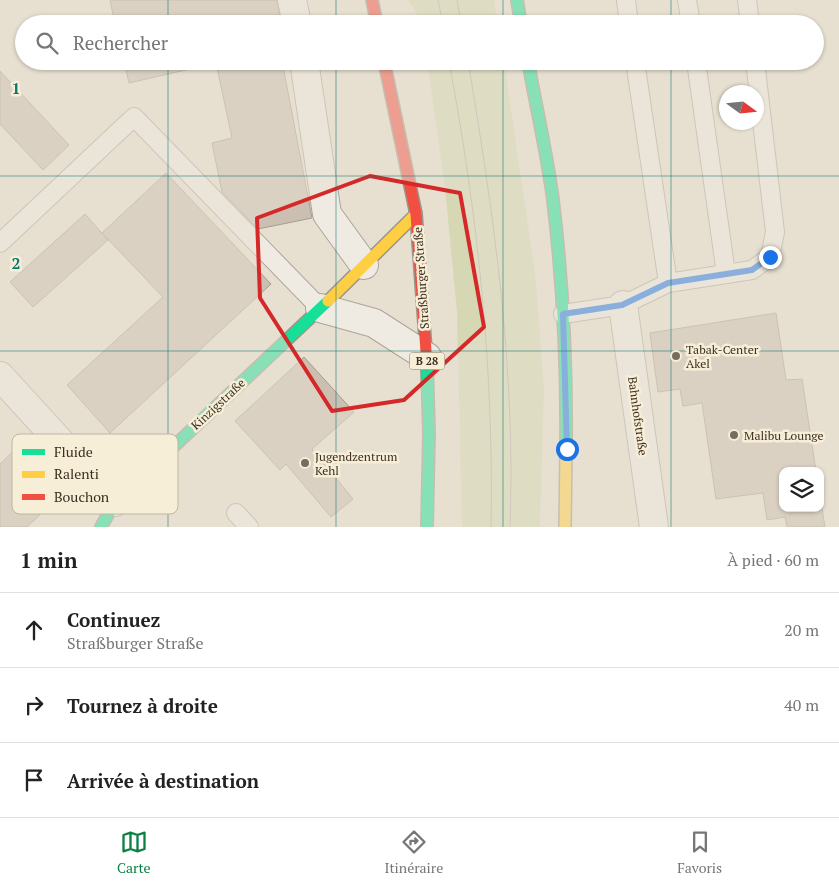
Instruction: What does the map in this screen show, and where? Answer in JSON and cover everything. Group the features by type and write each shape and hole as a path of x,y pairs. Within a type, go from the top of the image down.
{"main road":[{"path":"372,0 375,15"},
{"path":"517,0 520,15"},
{"name":"Straßburger Straße","path":"386,70 416,214 427,357 429,433 427,527"},
{"path":"530,70 553,199 563,314 567,449 565,527"},
{"name":"Kinzigstraße","path":"178,442 416,214"},
{"path":"428,508 434,527"},
{"name":"Kinzigstraße","path":"101,527 108,514"}],"street":[{"path":"292,0 295,15"},
{"path":"305,70 327,214 364,265"},
{"name":"Bahnhofstraße","path":"622,305 654,527"},
{"path":"320,308 374,323 427,357"},
{"path":"0,376 53,434"}],"lane":[{"path":"626,0 628,15"},
{"path":"687,0 690,15"},
{"path":"747,0 749,15"},
{"path":"636,70 668,283"},
{"path":"697,70 726,274"},
{"path":"563,314 622,305 668,283 752,270 770,257 775,232 756,70"},
{"path":"0,243 134,117 320,308"},
{"path":"236,513 249,527"}],"highlighted area":[{"path":"370,176 460,193 484,327 404,400 332,411 260,298 257,218"}],"green space":[{"path":"408,0 494,0 496,15 417,15"},
{"path":"428,70 505,70 536,280 544,391 540,527 462,527 457,312 445,188"}],"building":[{"path":"110,0 277,0 280,15 113,15"},
{"path":"126,70 186,70 129,83"},
{"path":"217,70 284,70 312,218 258,229 222,192 212,143 232,138"},
{"path":"0,71 69,145 43,170 0,124"},
{"path":"166,173 271,284 110,433 67,385 163,297 102,233"},
{"path":"85,214 108,240 33,307 10,282"},
{"path":"776,313 786,380 802,379 815,467 779,467 779,512 823,512 825,527 787,527 785,517 767,520 763,493 716,499 702,403 683,406 680,389 658,392 650,333"},
{"path":"304,357 354,412 312,449 353,499 331,517 286,464 280,470 235,421"},
{"path":"12,453 12,514 41,514 27,527 0,527 0,464"}],"tram line":[{"path":"438,0 441,15"},
{"path":"457,0 460,15"},
{"path":"451,70 468,177 482,293 490,409 491,527"},
{"path":"469,70 501,293 510,410 510,527"}],"traffic: fast":[{"path":"517,0 520,15"},
{"path":"530,70 548,165 556,231 564,326 566,451"},
{"path":"178,443 328,301"},
{"path":"427,365 429,433 427,527"},
{"path":"101,527 108,514"}],"traffic: slow":[{"path":"328,301 416,214"},
{"path":"565,527 566,451"}],"traffic: jam":[{"path":"372,0 375,15"},
{"path":"386,70 416,214 427,365"}],"place":[{"name":"Tabak-Center Akel","path":"676,356"},
{"name":"Malibu Lounge","path":"734,435"},
{"name":"Jugendzentrum Kehl","path":"305,463"}],"route":[{"path":"567,449 563,314 622,305 668,283 752,270 770,257"}]}
